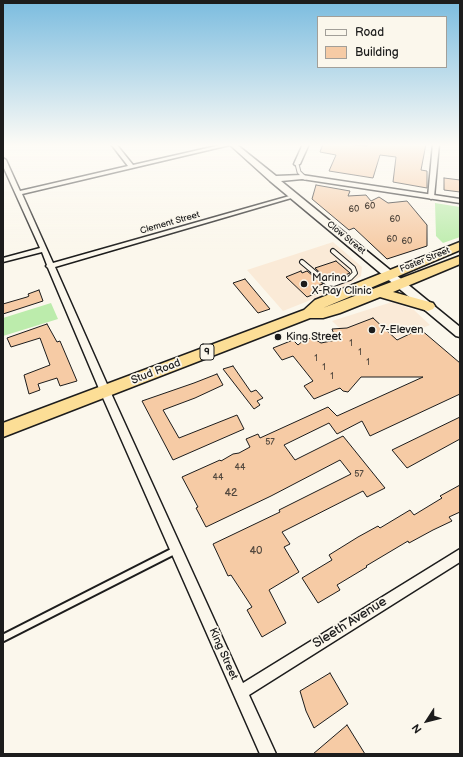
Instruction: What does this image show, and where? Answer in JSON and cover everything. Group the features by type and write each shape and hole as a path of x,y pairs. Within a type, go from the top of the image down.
{"highway":[{"name":"Foster Street","path":"391,274 460,246"},
{"name":"Foster Street","path":"402,284 460,260"},
{"path":"416,295 431,279 431,272"},
{"name":"Stud Road","path":"310,313 320,303 391,274"},
{"name":"Stud Road","path":"3,430 310,313 322,313 335,310 402,284"},
{"path":"379,292 428,306"}],"main road":[{"name":"Clow Street","path":"273,179 391,274 460,333"},
{"path":"312,179 460,201"},
{"path":"280,184 301,180 327,182"}],"street":[{"name":"King Street","path":"12,179 105,391 268,754"},
{"path":"19,193 76,179"},
{"path":"431,197 433,179"},
{"name":"Clement Street","path":"50,266 295,196"},
{"path":"3,260 44,249"},
{"name":"Sleeth Avenue","path":"240,692 460,554"}],"lane":[{"path":"302,262 327,283 334,284 350,278 354,273 353,268 333,251"},
{"path":"3,638 176,550"}],"shaded area":[{"path":"333,242 362,267 361,276 346,286 283,311 247,270"},
{"path":"392,302 414,310 430,325 364,351 332,321"}],"green space":[{"path":"435,203 460,207 460,237 443,243 436,236"},
{"path":"51,303 58,319 3,336 3,318"}],"building":[{"path":"393,179 427,179 427,188 393,182"},
{"path":"444,179 460,180 460,192 444,190"},
{"path":"316,185 350,191 348,196 366,195 371,201 379,197 388,203 407,201 427,225 427,246 387,259 354,228 349,230 312,199"},
{"path":"336,261 350,273 333,280 328,280 315,268"},
{"name":"Marina X-Ray Clinic","path":"301,271 302,273 307,271 323,284 317,286 322,291 307,297 286,277"},
{"path":"245,279 270,309 258,313 233,283"},
{"path":"39,290 43,301 3,314 3,304 27,297 29,296 28,294"},
{"path":"373,318 397,340 420,329 460,363 460,394 370,436 362,421 337,434 329,423 284,445 295,460 343,436 385,488 367,497 363,491 282,532 290,544 284,547 299,572 269,590 286,623 262,637 247,610 252,607 231,575 228,576 213,544 280,512 279,510 351,474 340,460 271,496 206,527 196,508 198,507 182,477 250,447 246,439 258,434 260,438 328,407 337,416 423,377 361,377 348,392 343,391 340,388 314,399 304,386 313,381 293,356 282,360 273,348 293,340 298,345 304,340 307,341 311,337 321,343 336,340 332,329 347,328"},
{"path":"47,324 57,342 60,341 77,381 60,386 57,378 38,384 40,390 29,394 24,375 50,365 40,338 11,347 7,338"},
{"path":"233,366 251,392 256,390 263,398 257,401 260,405 254,409 223,369"},
{"path":"217,374 223,385 195,398 163,410 179,438 237,415 244,429 173,460 142,401"},
{"path":"460,417 460,439 407,468 392,450"},
{"path":"460,485 460,512 449,517 452,521 409,543 408,541 366,566 367,567 337,585 340,590 318,603 302,578 332,560 329,555 358,537 378,526 380,528 410,510 414,515 442,498 440,496"},
{"path":"330,673 348,704 314,728 306,711 300,691"},
{"path":"347,725 365,754 313,754"}],"place":[{"name":"Marina X-Ray Clinic","path":"304,284"},
{"name":"7-Eleven","path":"372,330"},
{"name":"King Street","path":"278,337"}]}
